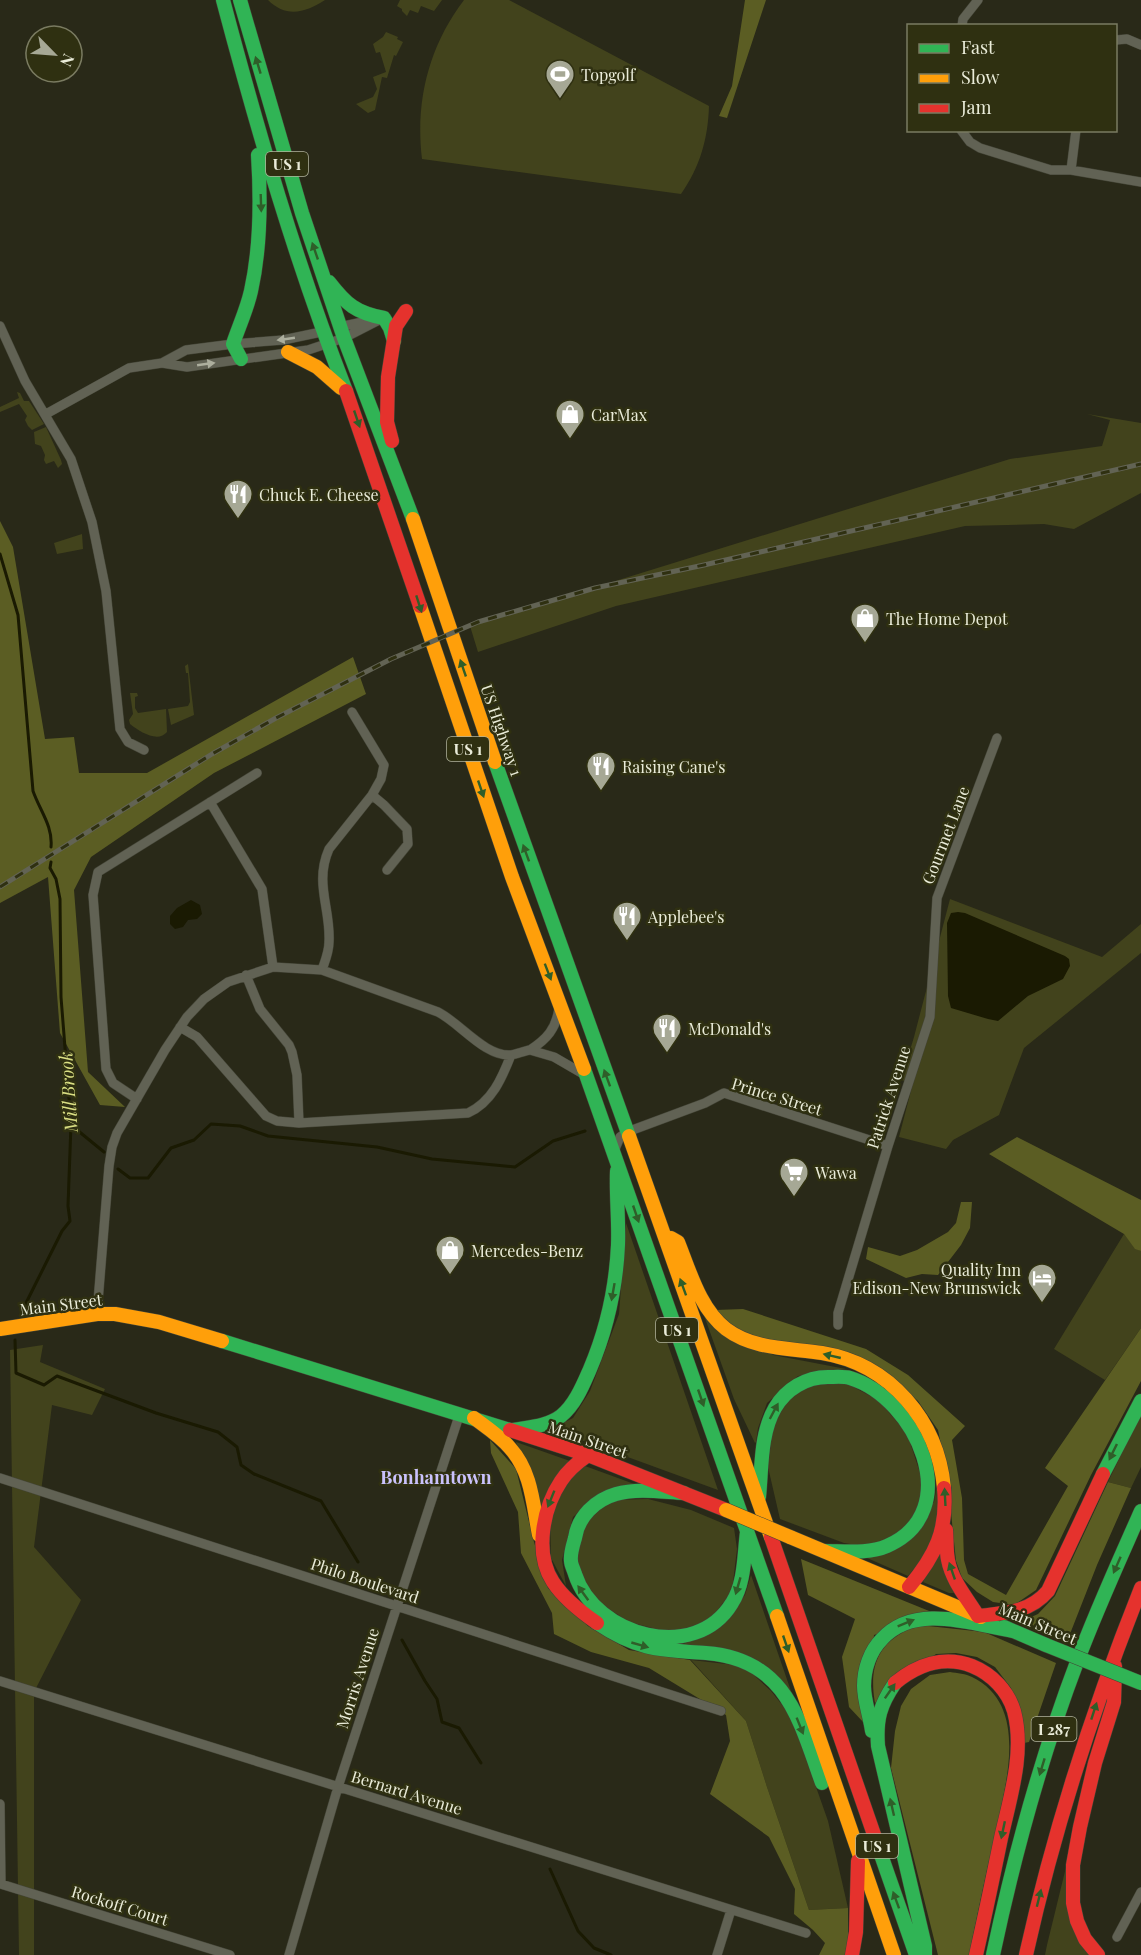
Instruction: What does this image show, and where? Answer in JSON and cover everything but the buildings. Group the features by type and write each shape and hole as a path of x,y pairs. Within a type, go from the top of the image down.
{"main road":[{"name":"US 1","path":"223,0 255,124 323,332 348,395 512,877 587,1077 747,1529 894,1955"},
{"name":"US 1","path":"240,0 302,213 342,332"},
{"path":"241,359 234,344 251,291 261,218 255,124"},
{"path":"323,274 357,312 384,318 390,328 394,343"},
{"path":"406,311 396,326 388,377 387,422 409,509"},
{"name":"US Highway 1","path":"342,332 409,509 520,837 627,1132"},
{"path":"288,352 308,360 330,375 348,395"},
{"name":"US 1","path":"627,1132 916,1955"},
{"path":"513,1430 551,1422 560,1416 582,1386 599,1346 610,1308 617,1265 615,1155"},
{"path":"664,1234 678,1242 706,1308 726,1329 754,1343 853,1361 877,1374 898,1390 917,1412 938,1452 945,1486 947,1553 952,1572 957,1585 978,1616 1021,1611 1043,1598 1114,1450 1141,1401"},
{"name":"Main Street","path":"0,1329 97,1314 115,1314 159,1322 460,1413 588,1455 684,1493 1141,1683"},
{"path":"758,1501 769,1419 783,1396 801,1383 826,1376 851,1378 876,1390 898,1411 921,1446 928,1469 928,1500 921,1520 898,1542 871,1550 825,1551"},
{"path":"474,1418 513,1450 525,1469 542,1547 554,1585 574,1605 629,1642 654,1649 742,1660 765,1673 785,1696 795,1713 822,1783 838,1796"},
{"path":"542,1547 546,1513 552,1495 565,1475 588,1455"},
{"path":"684,1493 616,1494 589,1509 577,1526 570,1549 573,1574 578,1588 590,1603 611,1620 635,1631 661,1638 687,1637 716,1623 728,1610 738,1590 747,1529"},
{"name":"I 287","path":"993,1955 1021,1839 1069,1684 1100,1605 1141,1512"},
{"path":"909,1587 930,1559 945,1519"},
{"name":"I 287","path":"1026,1955 1062,1814 1092,1715 1141,1588"},
{"path":"878,1746 874,1738 866,1696 865,1674 867,1664 877,1645 891,1630 908,1621 935,1618 1013,1630"},
{"path":"1098,1955 1086,1941 1075,1918 1071,1880 1077,1838 1114,1701 1115,1652"},
{"path":"925,1955 925,1946 878,1746 877,1722 883,1701 899,1679 915,1668 951,1660 966,1662 993,1676 1008,1696 1016,1720 1018,1750 976,1955"},
{"path":"852,1955 857,1927 855,1880 859,1856"}],"street":[{"path":"962,24 963,19 978,0"},
{"path":"1117,40 1127,39 1141,45"},
{"path":"962,132 970,142 980,148 1051,170 1071,170 1141,182"},
{"path":"1071,170 1076,132"},
{"path":"162,363 186,350 283,340 323,332 342,332 384,318"},
{"path":"0,326 25,381 71,459 92,522 106,591 120,729 128,742 144,750"},
{"path":"46,414 129,368 162,363 187,367 288,352 328,345 342,332"},
{"path":"322,970 329,940 322,885 324,859 335,840 372,795 381,779 384,765 352,712"},
{"name":"Gourmet Lane","path":"930,1017 937,898 997,738"},
{"path":"137,1099 113,1083 106,1069 93,895 98,872 257,773"},
{"path":"372,795 407,829 408,844 387,870"},
{"path":"210,802 262,890 273,967"},
{"path":"97,1314 112,1147 117,1133 180,1026 195,1007 216,990 228,982 273,967 322,970 438,1012 453,1020 477,1041 496,1052 511,1055 530,1050 552,1032 560,1003"},
{"path":"246,975 260,1009 292,1052 297,1075 299,1123"},
{"name":"Patrick Avenue","path":"838,1325 838,1313 888,1146 930,1017"},
{"path":"180,1026 197,1037 266,1116 277,1121 299,1123 468,1113 490,1096 500,1081 511,1055"},
{"path":"530,1050 554,1057 587,1077"},
{"name":"Prince Street","path":"627,1132 705,1103 724,1093 888,1146"},
{"path":"615,1155 620,1137 627,1132"},
{"name":"Morris Avenue","path":"289,1955 338,1786 460,1413"},
{"name":"Philo Boulevard","path":"0,1478 721,1711"},
{"name":"Bernard Avenue","path":"0,1681 806,1933"},
{"path":"0,1804 1,1884"},
{"name":"Rockoff Court","path":"1,1884 230,1955"},
{"path":"1117,1937 1141,1892"},
{"path":"717,1955 732,1910"}],"shaded area":[{"path":"268,0 325,0 296,12 275,6"},
{"path":"400,0 442,0 434,11 421,6 418,13 410,10 407,16 397,6"},
{"name":"Topgolf","path":"464,0 509,0 709,106 702,152 681,194 422,159 421,116 427,75 442,36"},
{"path":"745,0 766,0 727,118 719,116 732,86"},
{"path":"386,32 403,42 396,56 394,55 387,78 382,77 375,110 368,113 356,104 373,97 377,89 373,77 386,72 380,52 376,53 373,44"},
{"path":"17,392 24,401 29,401 44,424 32,430 19,404 0,412 0,407 19,398"},
{"path":"1087,414 1141,423 1141,493 1074,529 1044,524 965,526 616,606 478,652 470,626 1010,459 1102,446 1110,420"},
{"path":"46,427 61,460 62,464 58,468 54,461 46,464 41,446 35,444 34,432"},
{"path":"0,521 13,547 45,739 74,737 79,773 147,773 353,657 366,694 214,773 91,857 74,890 88,1072 125,1107 100,1105 60,1033 48,877 0,903"},
{"path":"82,534 83,549 57,554 54,543"},
{"path":"188,664 194,715 171,725 168,709 188,706 190,702 188,673 186,673 185,666"},
{"path":"130,693 137,693 135,708 138,713 166,709 167,732 159,737 154,736 130,724 129,720 133,714"},
{"path":"950,899 1102,957 1141,924 1141,953 1024,1048 999,1115 953,1140 946,1149 899,1137 913,1083 901,1080"},
{"path":"191,900 200,905 202,914 197,919 188,920 183,927 175,929 170,924 170,916 177,908"},
{"path":"958,912 1065,956 1069,959 1070,966 1063,979 1028,996 998,1021 951,1008 948,996 947,923 951,913"},
{"path":"1017,1137 1141,1200 1141,1251 1135,1249 1124,1234 989,1154"},
{"path":"961,1202 972,1202 970,1228 961,1245 938,1275 922,1274 906,1278 866,1259 868,1247 900,1256 917,1250 948,1232 956,1223"},
{"path":"626,1223 718,1490 551,1429 573,1418 590,1391 619,1314"},
{"path":"1124,1234 1135,1248 1141,1251 1141,1328 1105,1380 1054,1349"},
{"path":"701,1307 773,1355 846,1369 798,1376 767,1403 755,1443 734,1399"},
{"path":"743,1309 866,1349 908,1375 965,1426 952,1440 962,1498 964,1560 968,1574 1006,1595 1068,1486 1045,1468 1141,1328 1141,1381 1091,1475 1036,1590 1014,1605 993,1602 977,1592 962,1578 956,1561 947,1474 938,1430 918,1401 884,1371 750,1336 726,1321 715,1310"},
{"path":"43,1345 40,1362 105,1389 92,1415 52,1405 34,1547 81,1600 34,1692 34,1955 19,1955 10,1350"},
{"path":"824,1382 846,1383 878,1400 907,1433 925,1488 913,1522 892,1539 863,1546 844,1543 780,1519 768,1467 773,1426 788,1400 805,1388"},
{"path":"1141,1413 1141,1467 1131,1488 1108,1482"},
{"path":"490,1440 516,1469 548,1588 588,1626 629,1650 690,1660 746,1721 809,1910 848,1908 848,1952 846,1955 819,1955 825,1943 794,1914 795,1889 769,1837 710,1794 730,1741 726,1715 649,1668 591,1652 554,1634 552,1613 521,1553 518,1512 491,1453"},
{"path":"516,1442 570,1461 540,1522"},
{"path":"585,1466 637,1485 600,1493 573,1517 562,1560 566,1586 551,1558 550,1517 568,1480"},
{"path":"938,1479 941,1500 931,1549 908,1576 858,1554 877,1554 934,1502"},
{"path":"1108,1482 1131,1488 1068,1639 1022,1621 1038,1614 1055,1596"},
{"path":"648,1499 691,1510 734,1528 737,1549 732,1591 710,1620 672,1633 629,1622 592,1598 577,1564 576,1549 588,1520 612,1500"},
{"path":"941,1544 956,1593 949,1593 923,1582"},
{"path":"801,1559 939,1615 874,1635 864,1723 849,1707 842,1657 855,1619 808,1595"},
{"path":"751,1575 792,1694 770,1670 679,1646 722,1626 745,1595"},
{"path":"919,1625 984,1632 1056,1663 1029,1742 1024,1743 1011,1688 995,1667 977,1657 956,1653 936,1654 875,1703 873,1676 880,1654 895,1637"},
{"path":"691,1660 744,1666 771,1691 791,1716 828,1821 848,1908 809,1910 746,1721"},
{"path":"950,1672 972,1677 991,1690 1002,1708 1008,1728 1007,1774 969,1955 938,1955 891,1768 895,1731 901,1706 911,1689 930,1675"},
{"path":"1069,1855 1090,1955 1045,1955 1047,1945"}],"waterway":[{"name":"Mill Brook","path":"0,554 18,615 33,791 48,825 51,847"},
{"name":"Mill Brook","path":"22,1311 62,1231 70,1221 68,1206 71,1124 61,997 60,899 56,879 50,868 51,862"},
{"path":"118,1169 130,1178 148,1178 171,1148 194,1140 211,1124 240,1126 268,1136 377,1147 432,1159 515,1167 553,1141 585,1131"},
{"path":"71,1125 104,1152"},
{"name":"Mill Brook","path":"15,1340 16,1373 44,1385 57,1376 156,1413 218,1432 237,1447 241,1465 254,1474 321,1501 358,1562"},
{"name":"Mill Brook","path":"402,1640 437,1699 442,1722 459,1728 481,1763"},
{"name":"Mill Brook","path":"550,1869 578,1931 594,1948 611,1955"}],"railway":[{"path":"0,887 212,754 276,718 391,659 478,622 595,588 1141,464"}],"traffic: fast":[{"path":"223,0 279,197 346,391"},
{"path":"240,0 302,213 344,338 413,519"},
{"path":"241,359 233,344 249,298 257,257 260,206 258,155"},
{"path":"329,282 352,306 384,318 394,341"},
{"path":"495,762 629,1136"},
{"path":"584,1069 777,1616"},
{"path":"513,1430 544,1424 561,1416 574,1401 590,1369 606,1324 615,1277 618,1236 617,1171"},
{"path":"222,1341 510,1430"},
{"path":"759,1497 762,1451 767,1429 775,1408 785,1395 804,1382 828,1377 850,1378 874,1390 895,1408 912,1431 923,1456 928,1483 924,1508 911,1530 887,1546 864,1551 824,1551"},
{"path":"1103,1474 1141,1401"},
{"path":"684,1493 641,1491 616,1494 601,1500 589,1510 580,1523 571,1555 571,1564 575,1574 586,1596 603,1613 624,1627 647,1635 671,1637 695,1633 715,1622 732,1603 739,1587 747,1532"},
{"path":"993,1955 1019,1844 1040,1770 1084,1643 1141,1511"},
{"path":"872,1731 864,1692 864,1680 871,1655 882,1639 895,1628 910,1622 944,1619 1013,1631"},
{"path":"597,1623 637,1644 733,1658 755,1667 772,1680 796,1715 822,1783"},
{"path":"1004,1627 1046,1645"},
{"path":"1046,1645 1141,1683"},
{"path":"895,1683 880,1713 878,1746 925,1946 925,1955"},
{"path":"879,1849 916,1955"}],"traffic: slow":[{"path":"288,352 317,367 341,388"},
{"path":"413,519 495,762"},
{"path":"420,606 512,877 584,1069"},
{"path":"629,1136 771,1537"},
{"path":"671,1238 678,1242 709,1311 726,1329 760,1345 822,1353 847,1359 869,1369 889,1383 921,1419 940,1463 944,1488"},
{"path":"0,1329 97,1314 115,1314 159,1322 222,1341"},
{"path":"474,1418 493,1432 517,1457 527,1478 539,1535"},
{"path":"726,1510 790,1537"},
{"path":"790,1537 981,1617"},
{"path":"777,1616 894,1955"}],"traffic: jam":[{"path":"392,441 387,422 388,377 396,326 406,311"},
{"path":"346,391 420,606"},
{"path":"510,1430 588,1455 726,1510"},
{"path":"588,1455 567,1473 555,1492 549,1504 542,1544 547,1570 553,1582 573,1605 597,1623"},
{"path":"946,1530 950,1568 956,1582 978,1616 1007,1613 1025,1608 1048,1591 1103,1474"},
{"path":"909,1587 926,1564 938,1542 944,1517 944,1488"},
{"path":"771,1537 879,1849"},
{"path":"1026,1955 1049,1861 1076,1769 1141,1588"},
{"path":"895,1683 912,1671 931,1664 951,1661 962,1663 979,1669 992,1678 1008,1697 1014,1711 1018,1743 1015,1775 976,1955"},
{"path":"1098,1955 1085,1939 1077,1921 1073,1903 1073,1865 1095,1763 1114,1702 1115,1666"},
{"path":"852,1955 856,1932 858,1861"}],"place":[{"name":"Topgolf","path":"560,100"},
{"name":"CarMax","path":"570,440"},
{"name":"Chuck E. Cheese","path":"238,520"},
{"name":"The Home Depot","path":"865,644"},
{"name":"Raising Cane's","path":"601,792"},
{"name":"Applebee's","path":"627,942"},
{"name":"McDonald's","path":"667,1054"},
{"name":"Wawa","path":"794,1198"},
{"name":"Mercedes-Benz","path":"450,1276"},
{"name":"Quality Inn Edison-New Brunswick","path":"1042,1304"}],"district":[{"name":"Bonhamtown","path":"436,1477"}]}
